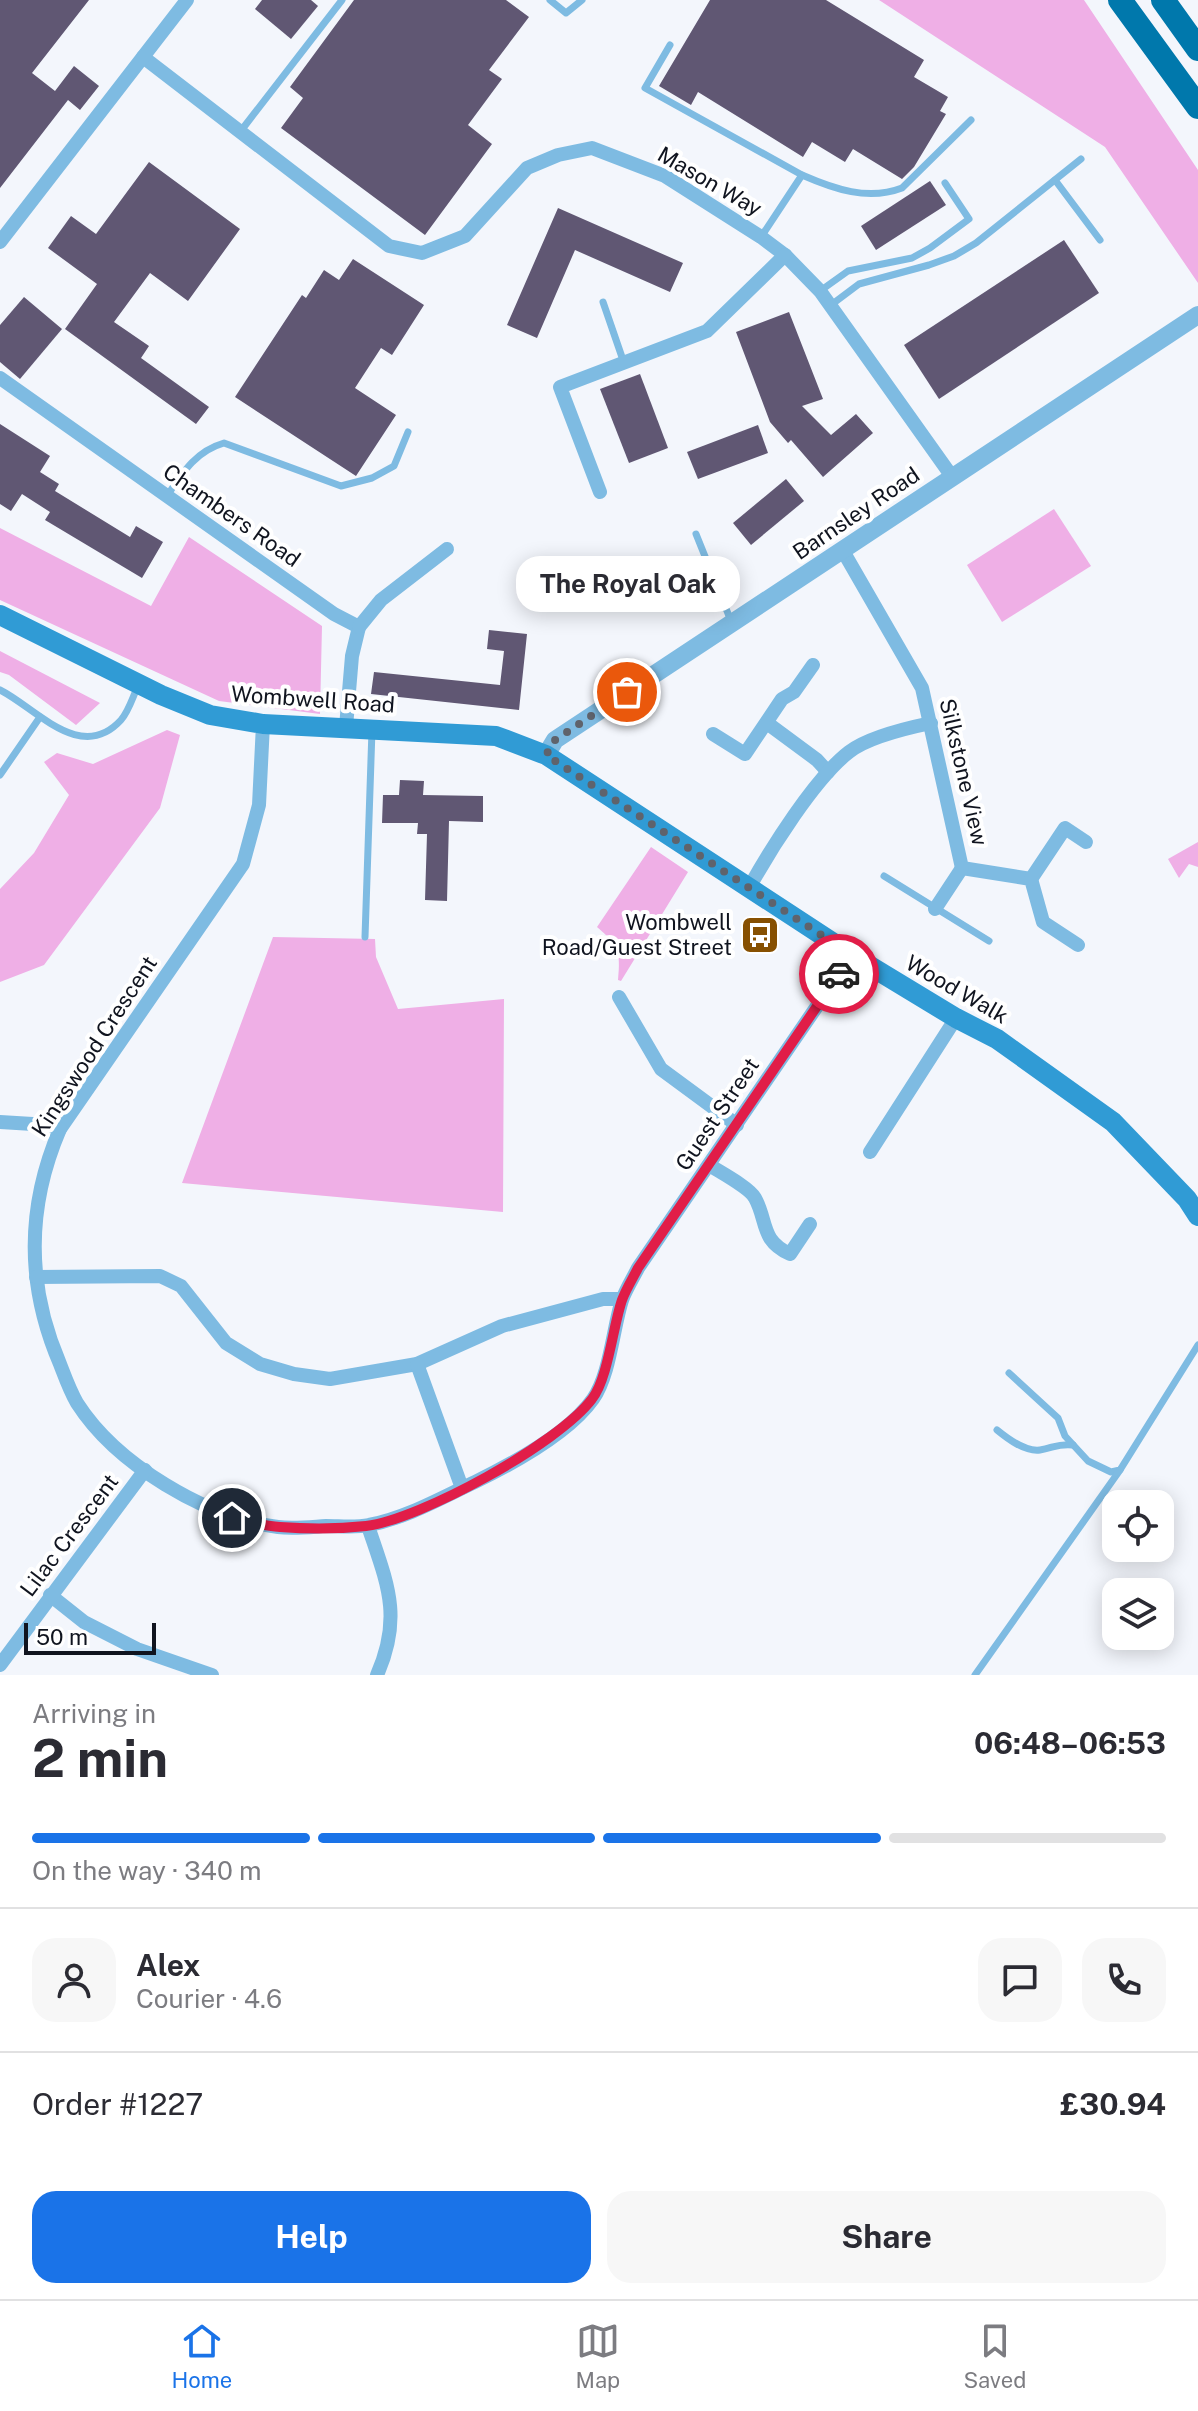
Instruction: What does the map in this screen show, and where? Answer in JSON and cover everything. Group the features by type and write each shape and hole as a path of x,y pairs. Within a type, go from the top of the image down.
{"highway":[{"path":"1120,0 1198,107"},
{"path":"1163,0 1198,49"}],"main road":[{"name":"Wombwell Road","path":"0,615 139,684 210,715 263,724 496,736 546,755"},
{"name":"Wood Walk","path":"546,755 852,955 997,1039 1113,1122 1187,1199 1198,1216"}],"street":[{"path":"0,242 187,0"},
{"name":"Mason Way","path":"143,57 389,246 422,253 465,236 527,168 558,155 592,148 665,176 761,237 785,255 820,291 953,478"},
{"path":"600,492 560,387 707,331 785,255"},
{"name":"Barnsley Road","path":"546,755 555,740 1198,315"},
{"name":"Chambers Road","path":"0,378 334,614 359,627"},
{"path":"346,727 352,656 359,627 381,600 447,549"},
{"name":"Silkstone View","path":"843,551 922,688 962,868 1031,879"},
{"path":"713,734 745,754 782,699 794,692 813,665"},
{"path":"767,723 817,760 828,772"},
{"path":"749,888 828,772 851,750 903,729 931,723"},
{"name":"Kingswood Crescent","path":"263,724 259,805 243,864 60,1129 45,1164 34,1238 36,1277 44,1322 76,1402 103,1436 186,1498 232,1518 279,1527 368,1526 415,1511 462,1488"},
{"path":"1078,945 1043,922 1031,879 1065,828 1086,842"},
{"path":"935,909 962,868"},
{"name":"Guest Street","path":"462,1488 503,1469 537,1448 594,1398 622,1299 638,1268 852,955"},
{"path":"619,997 661,1069 737,1125"},
{"path":"870,1152 956,1018"},
{"path":"0,1122 26,1122 60,1129"},
{"path":"709,1165 754,1195 767,1236 785,1252 790,1254 810,1224"},
{"path":"36,1277 160,1276 181,1286 226,1343 260,1364 294,1374 330,1379 417,1364 502,1326 603,1299 622,1299"},
{"path":"417,1364 462,1488"},
{"name":"Lilac Crescent","path":"0,1665 145,1470"},
{"path":"368,1526 385,1575 392,1614 389,1648 377,1675"},
{"path":"50,1595 84,1622 137,1649 212,1675"}],"lane":[{"path":"240,132 342,0"},
{"path":"550,0 566,13 582,0"},
{"path":"670,45 645,88 802,175 847,191 868,194 902,188 971,120"},
{"path":"831,305 859,284 954,256 976,243 1081,159"},
{"path":"761,237 802,175"},
{"path":"1055,180 1100,240"},
{"path":"820,291 848,271 912,258 969,219 945,183"},
{"path":"603,302 624,363"},
{"path":"167,496 188,465 211,447 224,443 341,486 372,478 394,466 408,432"},
{"path":"696,534 732,623"},
{"path":"0,690 54,727 78,735 100,735 120,722 139,684"},
{"path":"0,775 40,717"},
{"path":"365,937 372,728"},
{"path":"884,876 989,941"},
{"path":"975,1675 1120,1470 1198,1345"},
{"path":"1009,1373 1058,1418 1065,1436 1088,1461 1111,1472 1120,1470"},
{"path":"997,1430 1016,1443 1034,1450 1060,1444 1073,1445"}],"shaded area":[{"path":"879,0 1084,0 1198,170 1198,283 1105,147"},
{"path":"1054,509 1091,566 1002,622 967,565"},
{"path":"0,528 151,606 189,537 322,626 320,714 219,701 0,600"},
{"path":"0,651 100,703 76,725 9,675 0,672"},
{"path":"167,730 180,735 160,808 44,965 0,982 0,889 34,853 69,795 44,762 57,753 93,764"},
{"path":"1198,842 1198,867 1189,864 1179,878 1168,859"},
{"path":"651,847 688,872 621,981 618,980 616,949 597,927"},
{"path":"273,937 375,939 376,957 398,1009 504,999 503,1212 182,1183"}],"building":[{"path":"0,0 89,0 32,73 55,91 74,66 99,86 80,110 68,100 0,188"},
{"path":"262,0 311,0 318,6 291,39 255,9"},
{"path":"354,0 506,0 529,17 489,70 502,79 468,125 492,144 425,235 281,128 303,98 290,87"},
{"path":"710,0 826,0 924,60 914,77 948,97 940,111 946,114 914,167 902,179 853,149 845,162 812,142 803,157 698,92 691,105 659,86"},
{"path":"149,162 240,229 188,301 150,273 114,322 149,346 141,358 209,407 196,424 65,329 97,284 48,248 71,216 96,234"},
{"path":"930,181 946,205 876,250 861,226"},
{"path":"558,208 683,263 670,292 575,250 537,338 507,325"},
{"path":"1064,240 1099,293 939,399 904,345"},
{"path":"353,259 424,305 392,355 381,348 355,388 396,415 356,476 235,397 302,295 306,298 324,270 339,280"},
{"path":"24,297 62,329 20,379 0,362 0,325"},
{"path":"789,312 823,399 802,406 831,435 856,414 873,433 823,477 791,440 788,443 770,422 736,332"},
{"path":"640,374 668,448 629,463 600,389"},
{"path":"0,424 50,456 40,472 59,484 55,491 130,537 136,526 163,542 142,578 45,520 50,512 22,494 11,511 0,504"},
{"path":"758,425 768,453 698,479 687,452"},
{"path":"786,479 804,501 751,545 733,523"},
{"path":"489,630 527,634 519,710 371,694 374,672 500,685 504,651 487,649"},
{"path":"400,780 424,781 423,795 483,796 483,822 449,821 447,901 425,900 427,834 417,834 418,823 382,823 383,795 399,795"}],"way so far":[{"path":"627,692 555,740 546,755 852,955 839,974"}],"place":[{"name":"The Royal Oak","path":"627,692"},
{"name":"Wombwell Road/Guest Street","path":"760,935"}],"route":[{"path":"232,1518 279,1527 368,1526 415,1511 503,1469 537,1448 569,1422 594,1398 622,1299 638,1268 839,974"}]}
